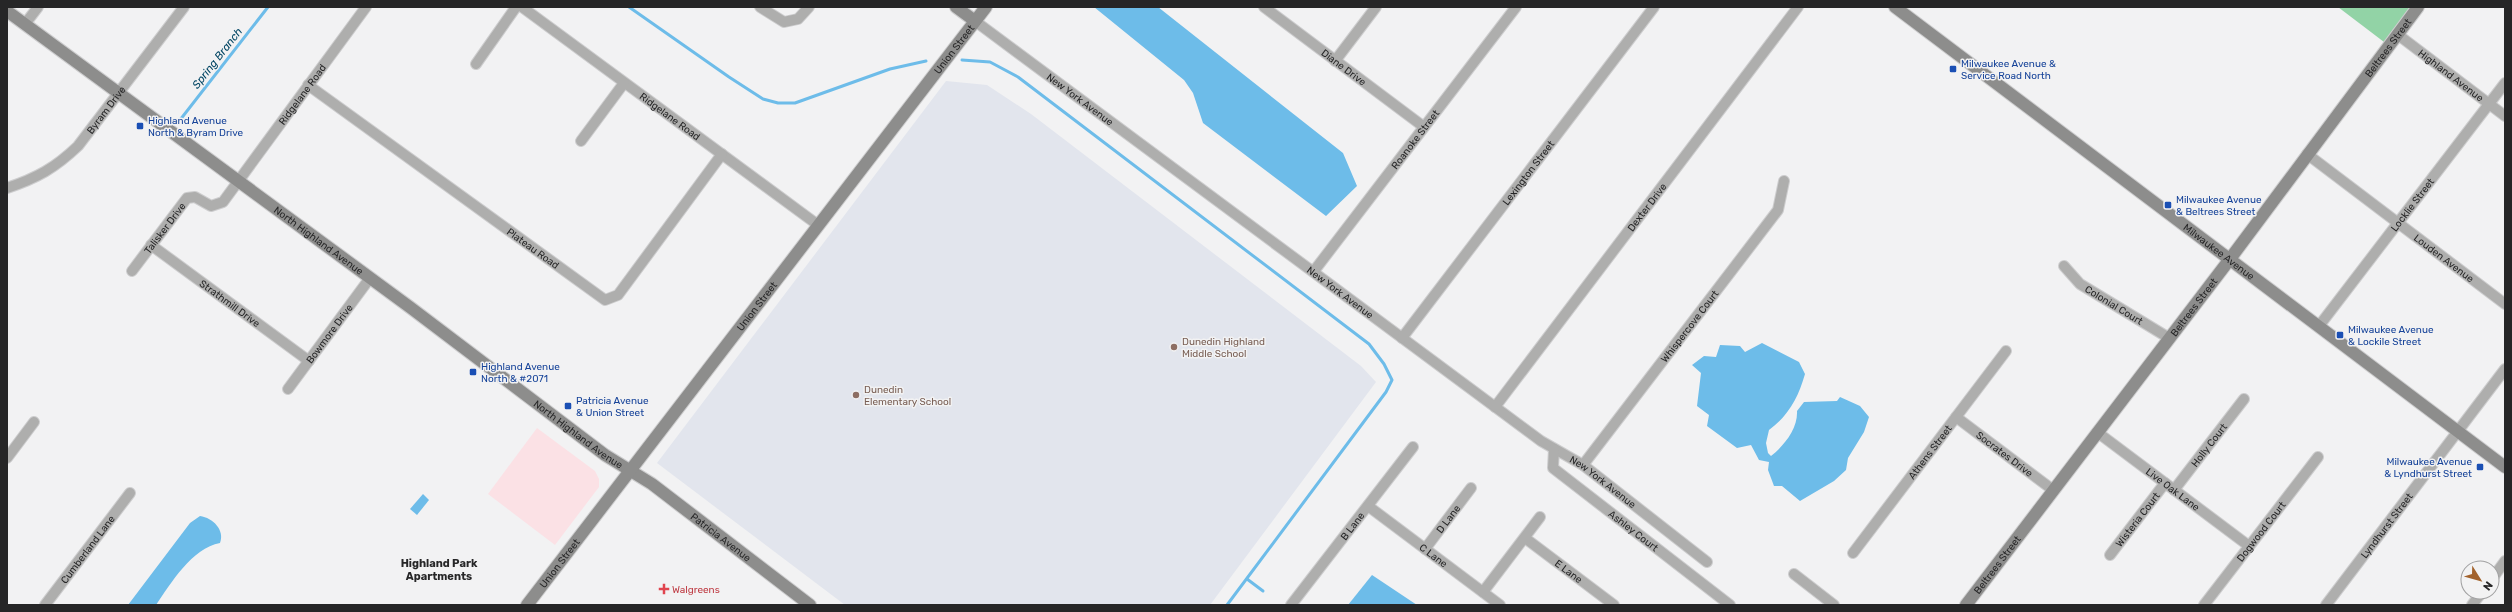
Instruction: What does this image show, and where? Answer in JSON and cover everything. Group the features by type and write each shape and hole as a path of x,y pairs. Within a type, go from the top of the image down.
{"street":[{"path":"25,24 38,7"},
{"name":"Byram Drive","path":"7,188 33,179 59,165 78,146 184,7"},
{"name":"Ridgelane Road","path":"238,181 366,7"},
{"path":"476,64 516,7"},
{"name":"Ridgelane Road","path":"522,7 624,84 818,225"},
{"path":"760,7 776,19 784,22 798,19 809,7"},
{"path":"956,7 975,21"},
{"name":"Union Street","path":"527,605 986,7"},
{"name":"Diane Drive","path":"1264,7 1424,127"},
{"path":"1335,61 1376,7"},
{"name":"Roanoke Street","path":"1314,271 1516,7"},
{"name":"Lexington Street","path":"1402,338 1654,7"},
{"name":"Dexter Drive","path":"1495,407 1798,7"},
{"name":"Milwaukee Avenue","path":"1895,7 2505,467"},
{"name":"Beltrees Street","path":"1966,605 2230,259 2418,7"},
{"name":"North Highland Avenue","path":"7,11 370,278 599,451 630,470"},
{"name":"New York Avenue","path":"975,21 1314,271 1541,442 1583,465 1707,562"},
{"name":"Highland Avenue","path":"2397,34 2505,116"},
{"name":"Locklie Street","path":"2318,326 2505,83"},
{"name":"Plateau Road","path":"308,84 605,300 618,295 722,154"},
{"path":"581,141 624,84"},
{"name":"Louden Avenue","path":"2307,154 2505,304"},
{"name":"Talisker Drive","path":"132,271 187,198 195,197 207,204 215,205 222,202 238,181"},
{"name":"Whispercove Court","path":"1583,465 1778,210 1784,181"},
{"name":"Strathmill Drive","path":"152,245 309,360"},
{"name":"Colonial Court","path":"2064,266 2080,284 2169,338"},
{"name":"Bowmore Drive","path":"288,389 370,278"},
{"name":"Athens Street","path":"1853,553 2006,351"},
{"name":"Lyndhurst Street","path":"2326,605 2505,369"},
{"name":"Holly Court","path":"2174,490 2244,400"},
{"name":"Socrates Drive","path":"1956,417 2053,490"},
{"path":"7,458 34,422"},
{"name":"Live Oak Lane","path":"2097,432 2249,546"},
{"name":"B Lane","path":"1293,603 1413,447"},
{"name":"Ashley Court","path":"1554,449 1553,468 1730,605"},
{"name":"Dogwood Court","path":"2204,605 2318,457"},
{"name":"Patricia Avenue","path":"630,470 658,489 810,605"},
{"name":"Wisteria Court","path":"2110,555 2165,483"},
{"name":"D Lane","path":"1425,549 1471,488"},
{"name":"Cumberland Lane","path":"45,605 130,493"},
{"name":"C Lane","path":"1368,506 1500,605"},
{"path":"1483,592 1540,517"},
{"name":"E Lane","path":"1525,538 1614,605"},
{"path":"1794,574 1834,605"}],"shaded area":[{"path":"946,81 987,85 1031,114 1361,366 1376,382 1210,605 845,605 657,463"},
{"path":"537,428 595,471 599,479 599,487 555,545 488,494"}],"green space":[{"path":"2338,7 2411,7 2384,42"}],"water":[{"path":"1094,7 1158,7 1343,153 1357,186 1326,216 1203,123 1193,93 1184,80"},
{"path":"1762,343 1799,362 1805,374 1792,405 1782,418 1769,430 1766,443 1768,453 1771,456 1790,436 1797,417 1797,411 1804,402 1837,401 1840,397 1860,406 1869,417 1864,432 1848,458 1846,470 1834,481 1800,501 1782,486 1774,486 1768,470 1769,462 1759,460 1751,445 1737,448 1707,426 1709,415 1697,406 1701,373 1692,365 1704,356 1716,357 1720,345 1740,346 1745,352"},
{"path":"423,494 429,500 417,515 410,509"},
{"path":"200,516 209,519 217,525 221,534 220,543 210,546 191,559 175,577 156,605 128,605 190,523"},
{"path":"1372,575 1417,605 1348,605"}],"waterway":[{"name":"Spring Branch","path":"180,120 268,7"},
{"path":"629,7 763,99 778,103 795,103 890,69 926,61"},
{"path":"962,60 990,62 1018,77 1369,344 1384,364 1392,380 1386,392 1227,605"},
{"path":"1247,579 1263,591"}],"place":[{"name":"Milwaukee Avenue & Service Road North","path":"1953,69"},
{"name":"Highland Avenue North & Byram Drive","path":"140,126"},
{"name":"Milwaukee Avenue & Beltrees Street","path":"2168,205"},
{"name":"Milwaukee Avenue & Lockile Street","path":"2340,335"},
{"name":"Dunedin Highland Middle School","path":"1174,347"},
{"name":"Highland Avenue North & #2071","path":"473,372"},
{"name":"Dunedin Elementary School","path":"856,395"},
{"name":"Patricia Avenue & Union Street","path":"568,406"},
{"name":"Milwaukee Avenue & Lyndhurst Street","path":"2480,467"},
{"name":"Walgreens","path":"664,589"}],"district":[{"name":"Highland Park Apartments","path":"439,569"}]}
